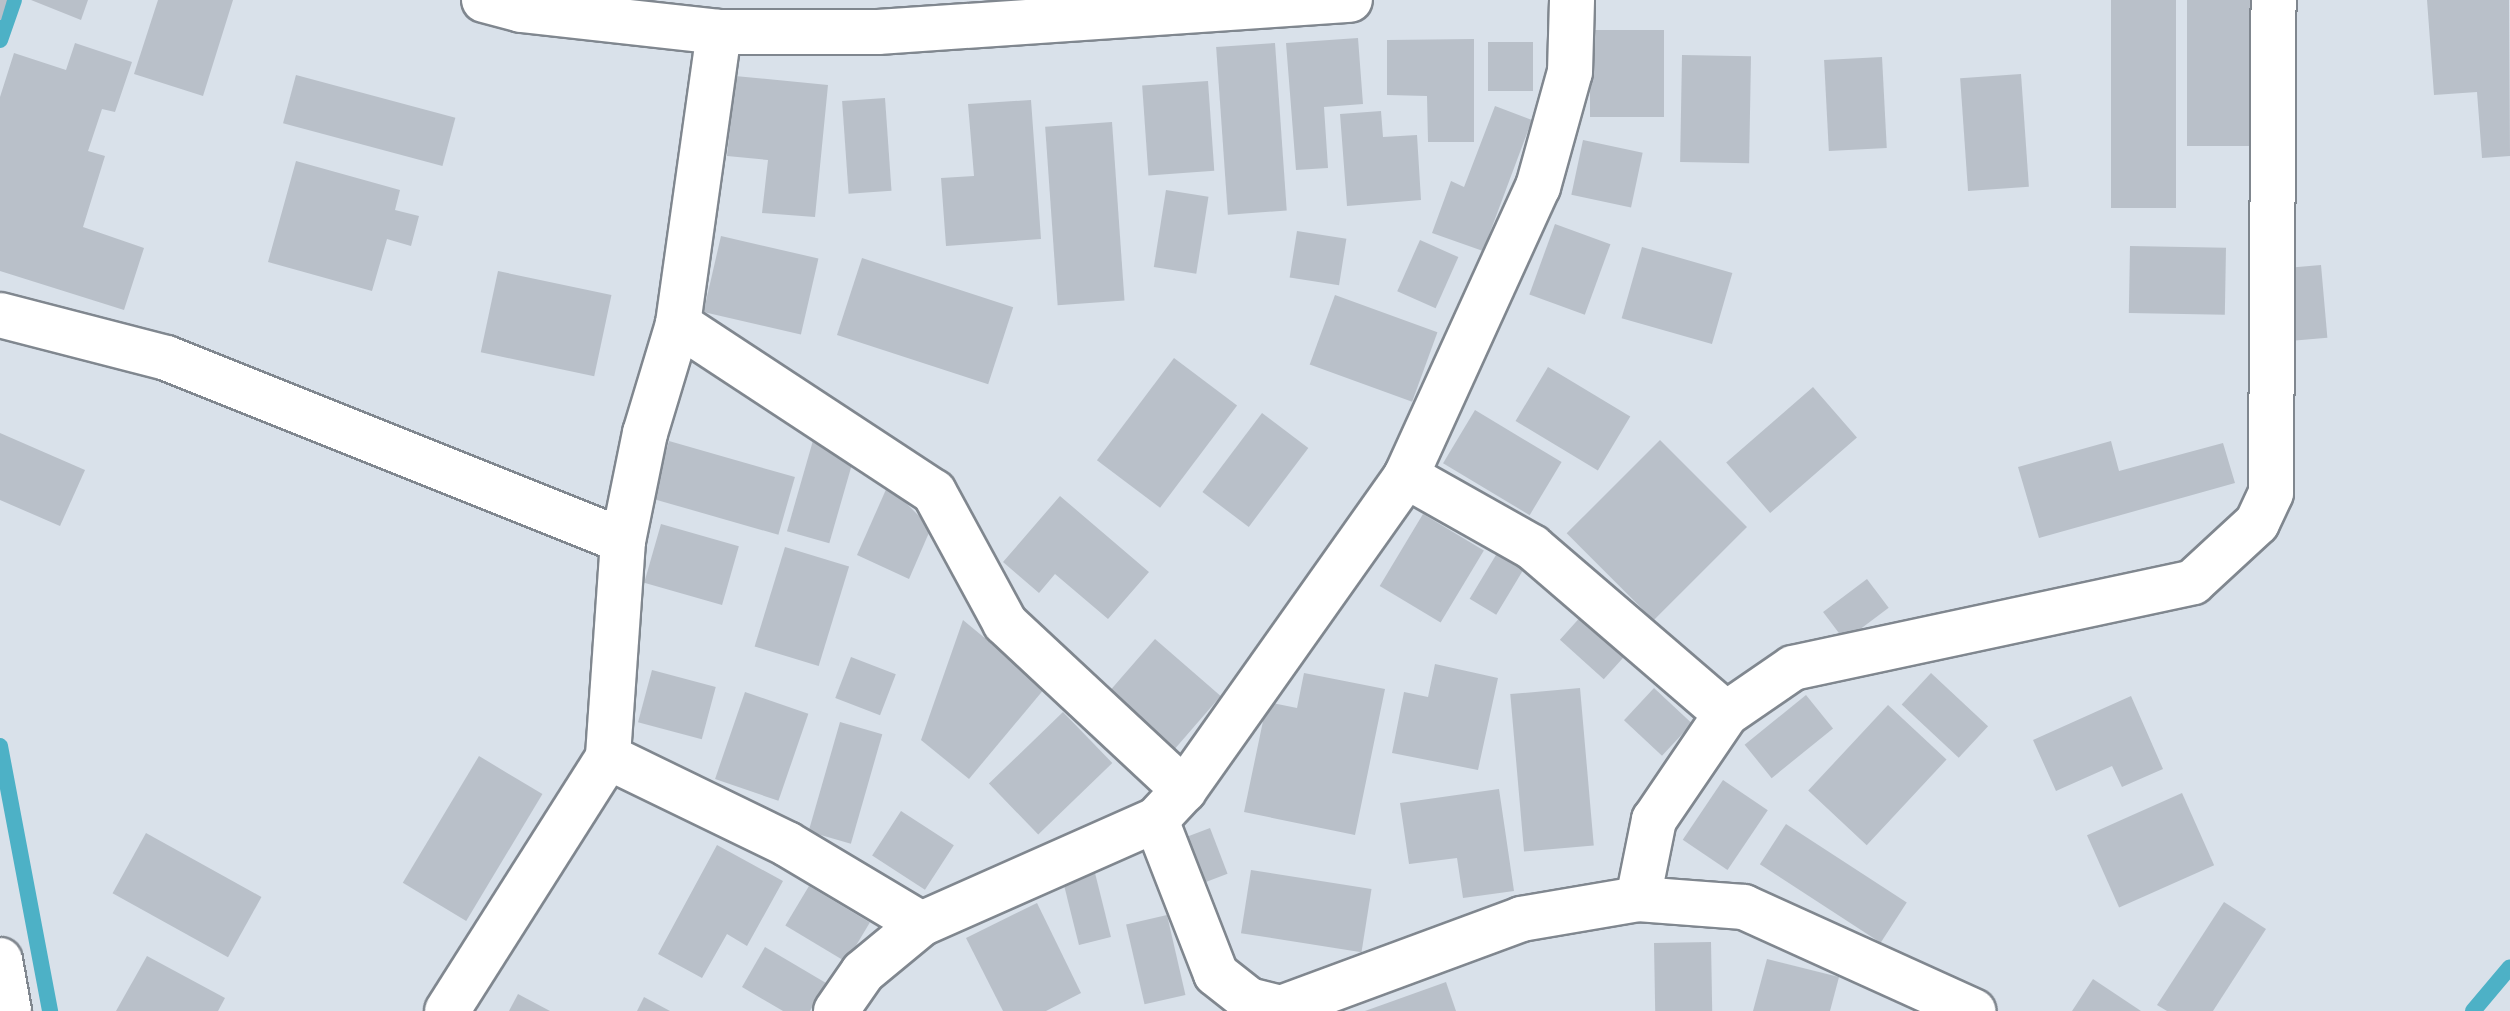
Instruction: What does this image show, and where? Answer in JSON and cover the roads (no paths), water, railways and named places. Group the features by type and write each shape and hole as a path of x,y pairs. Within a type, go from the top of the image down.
{"street":[{"path":"484,0 521,10 719,32 878,32 1167,6 1350,0"},
{"path":"836,1011 863,972 921,924 1170,805 1406,476 1538,187 1570,72 1572,0"},
{"path":"1638,899 1654,820 1726,714 1793,668 2193,582 2257,523 2271,493 2274,0"},
{"path":"447,1011 608,757 623,541 645,433 678,324 719,32"},
{"path":"0,315 166,358 623,541"},
{"path":"678,324 934,492 1005,623 1170,805 1216,974 1249,1000 1281,1008 1521,919 1638,899 1744,907 1973,1011"},
{"path":"1406,476 1532,547 1726,714"},
{"path":"608,757 787,844 921,924"},
{"path":"0,960 9,1011"}],"waterway":[{"path":"0,40 14,0"},
{"path":"0,746 50,1011"},
{"path":"2473,1011 2510,967"}]}
